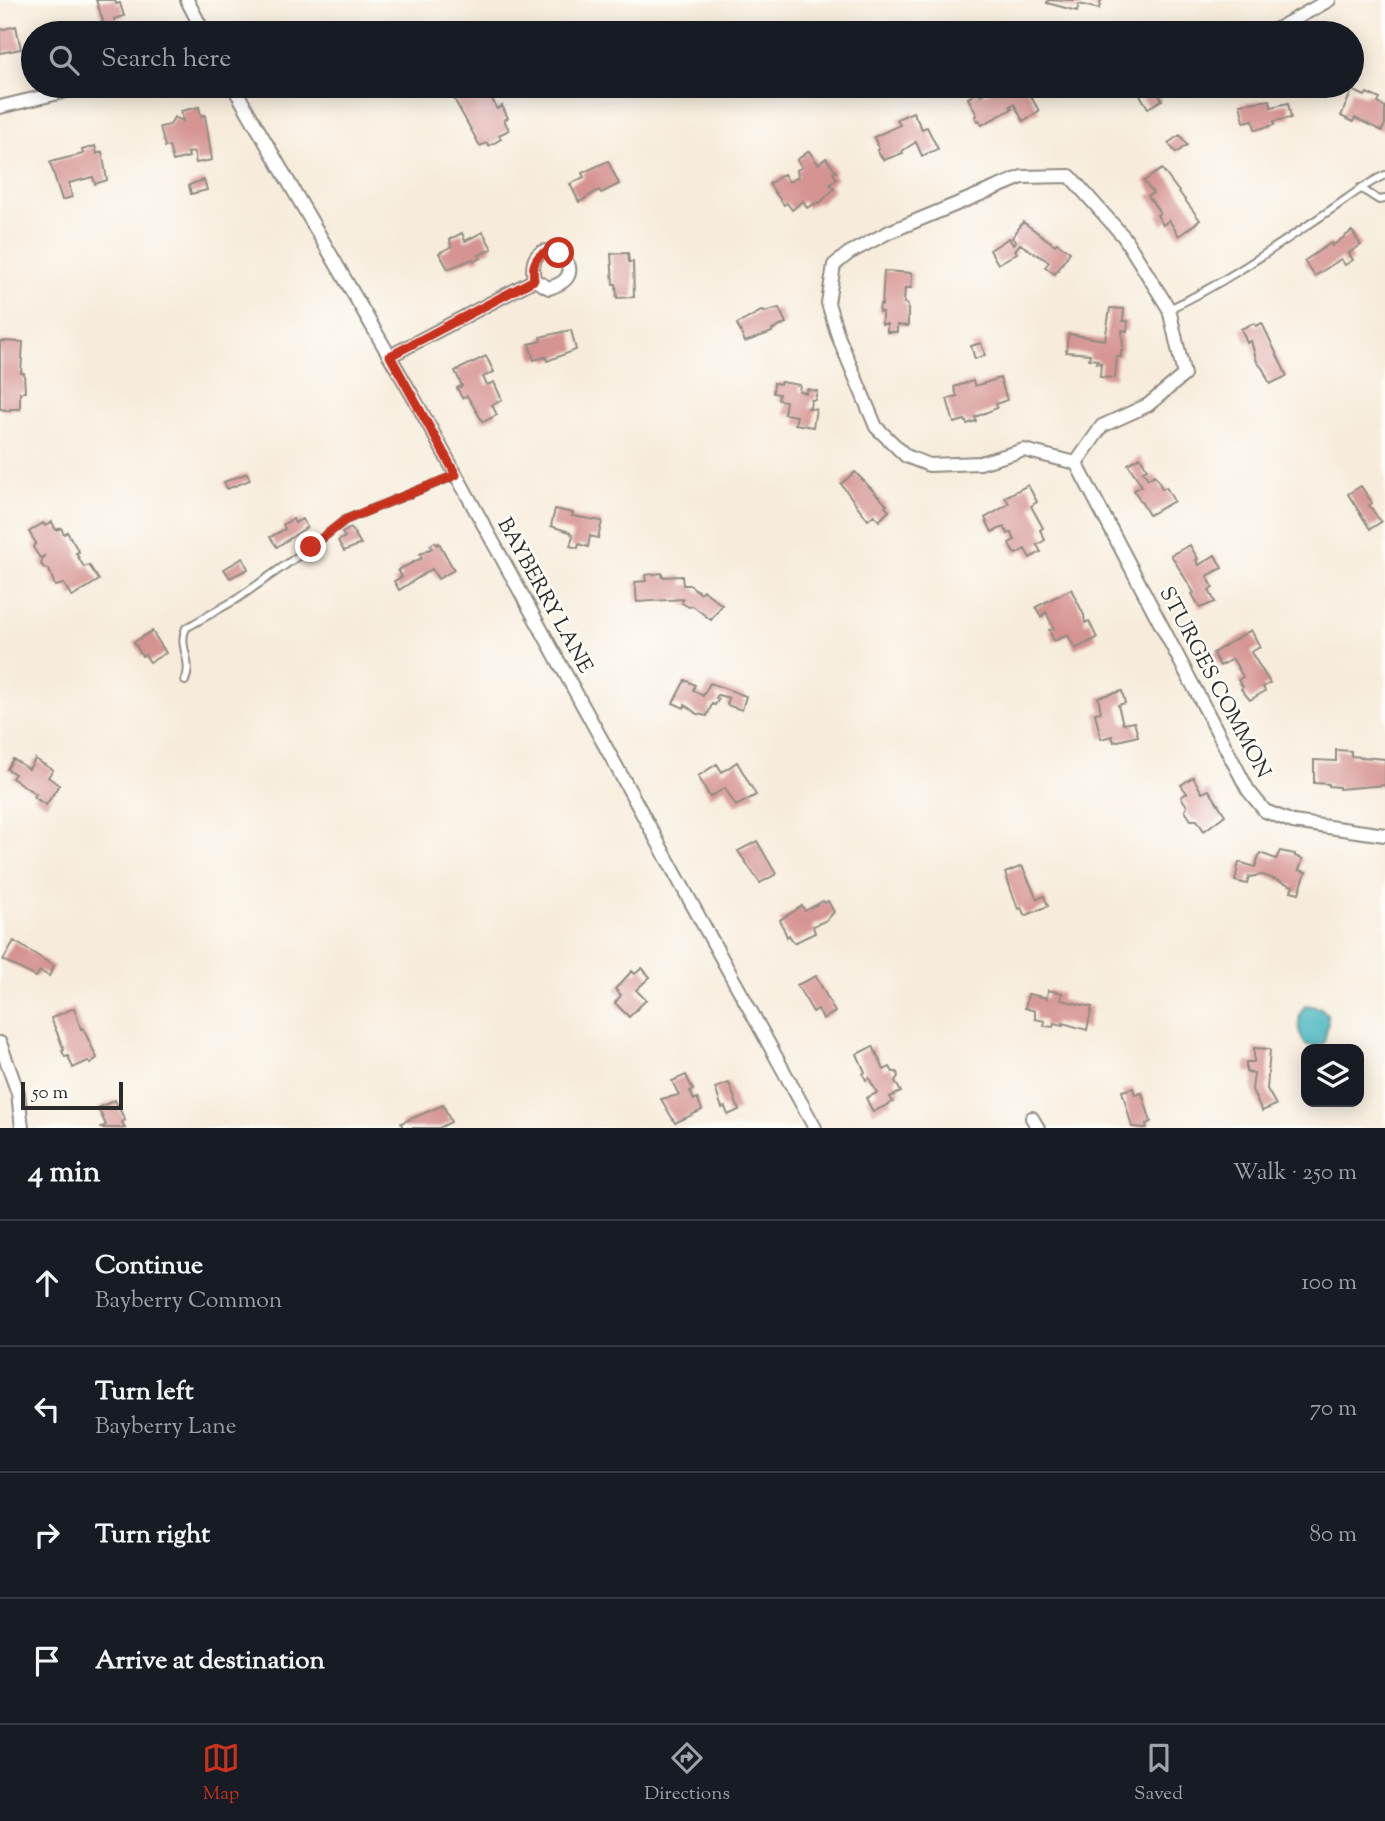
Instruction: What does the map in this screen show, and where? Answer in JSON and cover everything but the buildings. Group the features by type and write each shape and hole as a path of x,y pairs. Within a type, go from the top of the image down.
{"street":[{"path":"187,0 198,21"},
{"path":"1291,21 1329,0"},
{"path":"0,107 38,98"},
{"name":"BAYBERRY LANE","path":"240,98 390,356 816,1128"},
{"path":"1070,176 1124,237 1169,309 1184,375 1148,405 1102,426 1076,463 1024,450 980,463 929,465 906,456 876,428 838,336 828,303 834,265 849,253 889,232 1022,177 1070,176"},
{"path":"390,356 534,280"},
{"name":"STURGES COMMON","path":"1076,463 1241,778 1265,811 1293,821 1385,835"},
{"path":"0,1043 18,1093 22,1128"}],"lane":[{"path":"1169,309 1208,290 1342,203 1360,188 1385,175"},
{"path":"1360,188 1380,200 1385,200"},
{"path":"185,681 189,671 182,640 186,628 237,599 345,520 456,475"}],"water":[{"path":"1306,1005 1321,1008 1327,1014 1324,1043 1305,1044 1299,1025"}],"route":[{"path":"311,547 345,520 456,475 390,356 534,280 532,269 539,254 550,250 559,253"}]}
